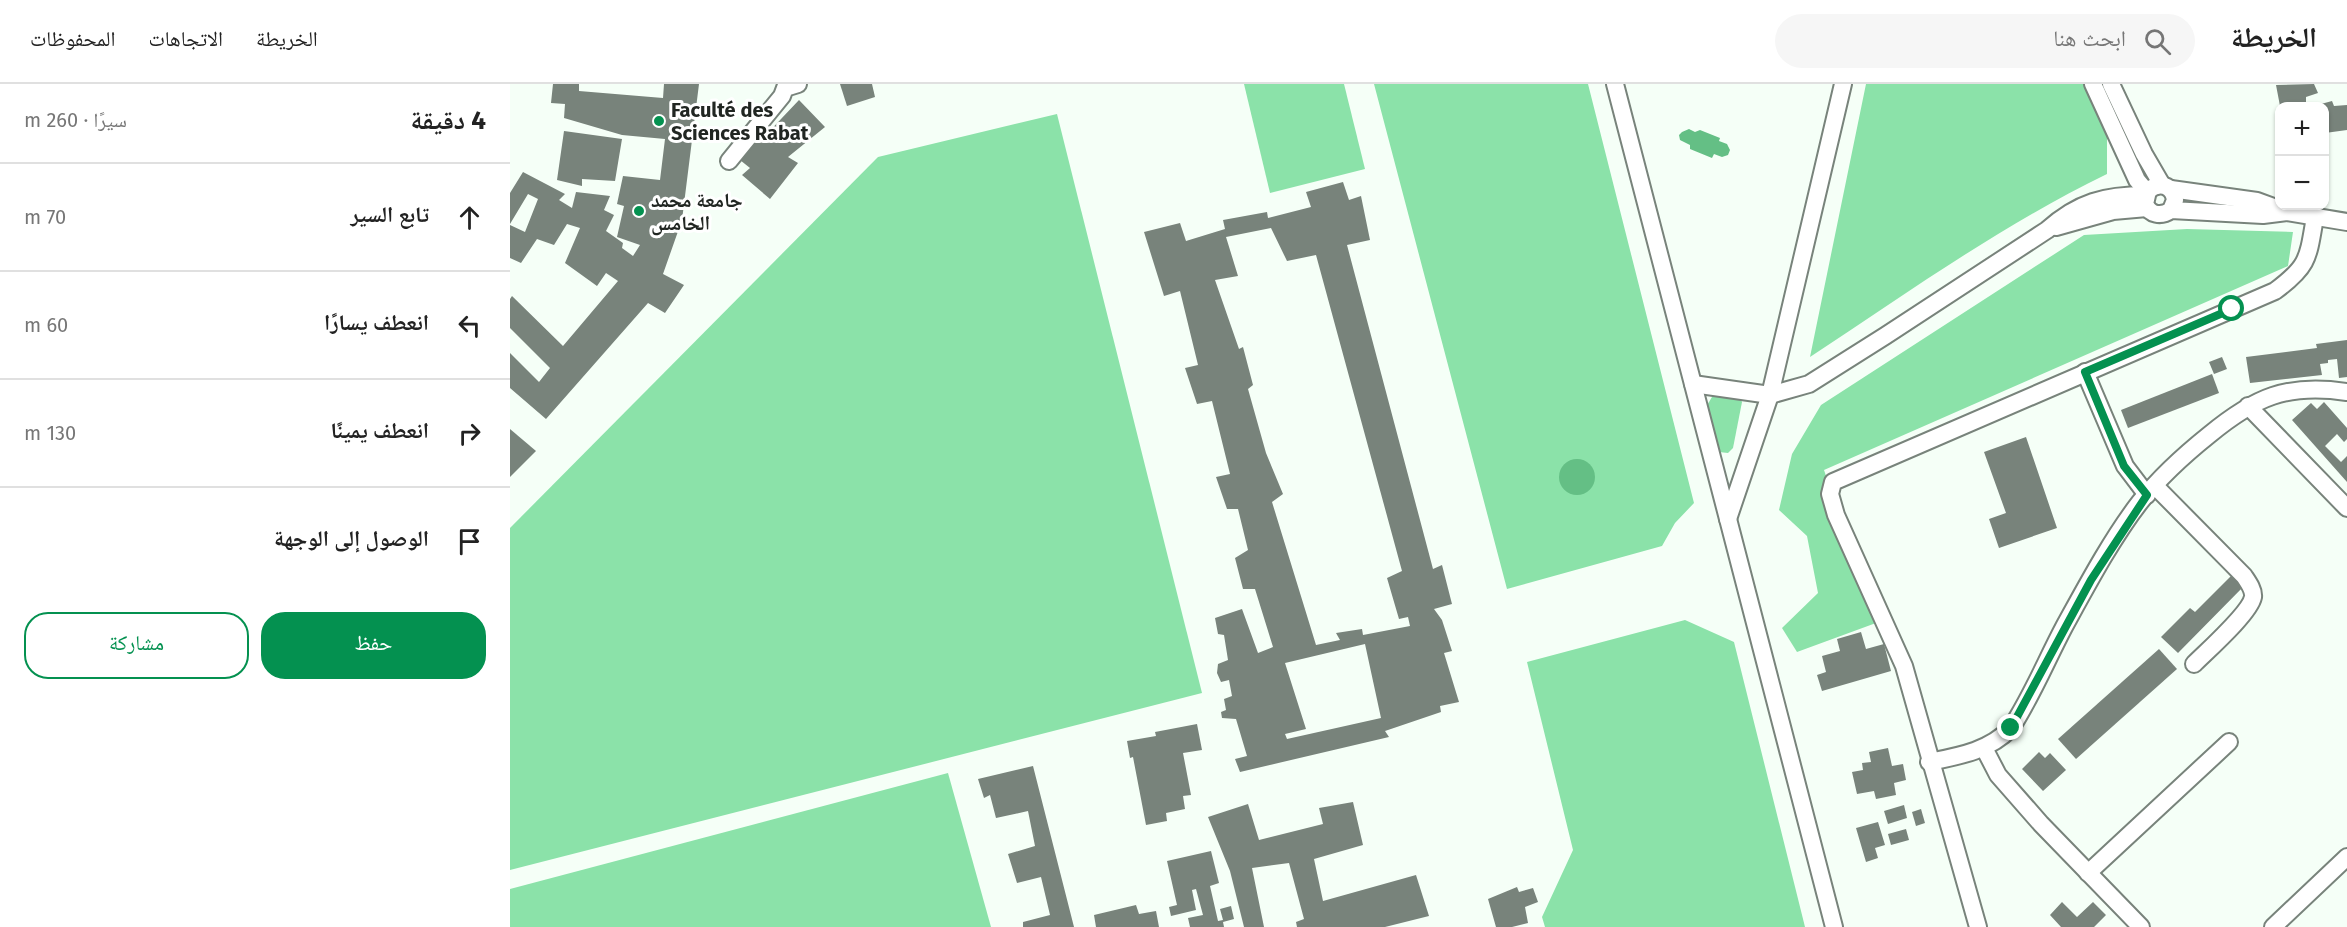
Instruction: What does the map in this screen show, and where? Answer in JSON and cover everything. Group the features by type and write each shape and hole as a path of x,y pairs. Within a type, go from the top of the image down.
{"street":[{"path":"729,161 782,96 785,88 798,84"},
{"path":"1615,84 1834,927"},
{"path":"1728,520 1770,395 1843,84"},
{"path":"2093,84 2137,180 2156,214 2167,213 2171,210 2263,215 2287,212"},
{"path":"2111,84 2144,154 2175,200 2171,210"},
{"path":"1693,384 1770,395 1809,384 2047,230 2146,198 2152,187 2166,187 2257,201 2287,212 2347,222"},
{"path":"1978,927 1929,762 1904,666 1836,516 1831,501 1833,482 2275,291 2296,275 2306,261 2315,218"},
{"path":"2085,372 2124,466 2244,576 2252,592 2253,599 2242,616 2194,664"},
{"path":"1929,762 1969,754 2003,737 2014,723 2091,580 2151,490 2186,453 2234,414 2280,393 2320,388 2347,392"},
{"path":"2248,406 2347,508"},
{"path":"2088,873 2229,742"},
{"path":"1984,748 1998,775 2041,824 2141,927"},
{"path":"2273,927 2347,857"}],"shaded area":[{"path":"1244,84 1344,84 1365,169 1270,193"},
{"path":"1374,84 1588,84 1694,503 1675,523 1662,546 1507,589"},
{"path":"1866,84 2087,84 2107,135 2107,174 1992,237 1810,357"},
{"path":"1057,114 1202,693 510,870 510,528 878,157"},
{"path":"1689,129 1695,132 1700,130 1720,138 1719,141 1727,144 1730,150 1728,155 1722,157 1714,154 1712,158 1690,149 1690,145 1680,140 1679,135"},
{"path":"2187,229 2293,232 2288,266 1824,470 1876,623 1797,652 1782,628 1818,593 1807,536 1779,510 1792,454 1821,405 2084,235"},
{"path":"1712,397 1737,397 1742,402 1733,448 1728,453 1719,452 1717,448 1706,407"},
{"path":"1577,459 1590,464 1595,477 1590,490 1577,495 1564,490 1559,477 1564,464"},
{"path":"1685,620 1734,642 1805,927 1545,927 1542,917 1573,850 1527,662"},
{"path":"948,773 991,927 510,927 510,889"}],"building":[{"path":"553,84 579,84 579,91 663,98 664,84 699,84 682,220 663,274 684,285 665,313 648,303 546,419 510,388 510,353 539,382 550,368 510,328 510,299 512,296 563,346 618,281 606,273 597,286 565,263 580,228 567,224 554,245 537,239 521,263 510,258 510,225 525,232 538,199 528,194 510,224 510,193 523,172 565,194 559,200 572,208 576,192 610,196 604,210 614,215 606,231 623,243 622,248 633,256 640,245 617,237 624,206 617,204 623,176 660,180 665,139 622,135 564,118 565,104 551,103"},
{"path":"840,84 872,84 875,97 847,106"},
{"path":"2314,84 2318,93 2306,97 2306,102 2279,102 2276,85"},
{"path":"799,100 825,127 788,157 798,163 770,199 742,175 750,168 740,160 759,134 763,138"},
{"path":"2332,101 2334,106 2347,105 2347,130 2329,132 2328,102"},
{"path":"564,131 622,139 615,181 582,179 582,186 557,180"},
{"path":"1343,182 1349,200 1361,196 1370,240 1347,245 1433,569 1442,565 1452,604 1434,609 1442,620 1452,651 1444,653 1459,702 1440,706 1441,712 1385,731 1389,737 1240,772 1235,759 1247,756 1236,719 1222,718 1221,712 1226,710 1224,699 1232,696 1229,680 1221,682 1217,673 1218,664 1228,660 1224,635 1218,634 1215,618 1242,609 1258,653 1273,647 1255,589 1243,589 1235,558 1248,550 1238,509 1227,509 1216,477 1230,474 1212,401 1197,404 1185,368 1198,365 1180,291 1164,296 1144,232 1180,223 1186,241 1225,229 1223,220 1267,212 1268,218 1311,207 1306,192","holes":["1271,228 1287,261 1316,255 1402,571 1387,578 1399,619 1408,617 1410,626 1363,635 1362,629 1336,633 1340,640 1316,645 1272,502 1283,494 1266,453 1248,389 1253,385 1243,347 1239,349 1215,280 1238,276 1226,237","1365,644 1381,718 1287,739 1285,734 1306,729 1285,663"]},
{"path":"2347,340 2347,377 2339,378 2337,359 2320,364 2322,375 2250,383 2246,357 2317,348 2316,344"},
{"path":"2222,357 2227,369 2214,374 2209,362"},
{"path":"2212,374 2219,393 2128,428 2121,410"},
{"path":"2324,402 2347,428 2347,439 2344,442 2337,434 2325,446 2341,462 2347,456 2347,482 2292,420 2311,403 2317,409"},
{"path":"510,429 536,451 510,477"},
{"path":"2026,437 2057,528 1999,548 1989,519 2006,513 1984,452"},
{"path":"2234,573 2245,585 2178,653 2161,637 2190,608 2195,612"},
{"path":"1861,632 1866,649 1884,644 1891,671 1822,691 1817,675 1826,672 1822,656 1840,651 1837,639"},
{"path":"2159,649 2177,669 2076,759 2058,739"},
{"path":"1197,724 1202,750 1183,753 1191,795 1183,796 1185,809 1166,813 1167,821 1146,825 1133,757 1130,758 1127,741 1156,736 1155,732"},
{"path":"1888,748 1892,766 1903,764 1906,780 1894,783 1896,795 1876,799 1874,791 1857,794 1852,772 1863,770 1862,763 1871,762 1869,752"},
{"path":"2039,752 2045,758 2050,753 2066,770 2043,791 2022,769"},
{"path":"1033,766 1074,927 1023,927 1023,922 1050,915 1041,877 1017,883 1008,854 1035,846 1028,811 996,818 990,795 984,798 978,779"},
{"path":"1353,802 1363,845 1314,859 1323,901 1416,875 1429,916 1385,927 1297,927 1296,922 1304,919 1289,863 1252,868 1264,927 1244,927 1230,871 1208,817 1248,804 1259,840 1323,824 1319,808"},
{"path":"1904,805 1907,818 1888,824 1884,811"},
{"path":"1921,809 1925,823 1916,826 1912,812"},
{"path":"1878,822 1885,845 1875,848 1878,858 1866,862 1856,828"},
{"path":"1906,829 1909,840 1891,845 1888,834"},
{"path":"1211,851 1219,883 1210,886 1218,921 1223,920 1220,909 1231,906 1234,919 1223,922 1224,927 1190,927 1188,918 1203,915 1196,889 1192,890 1196,910 1171,916 1169,907 1177,905 1167,861"},
{"path":"1517,887 1519,892 1533,888 1538,902 1525,907 1528,923 1512,927 1496,927 1488,899"},
{"path":"2062,902 2077,917 2093,902 2106,915 2094,927 2061,927 2050,915"},
{"path":"1136,905 1139,914 1156,911 1159,927 1096,927 1094,915"}],"place":[{"name":"Faculté des Sciences Rabat","path":"659,121"},
{"name":"جامعة محمد الخامس","path":"639,211"}],"route":[{"path":"2011,728 2091,580 2140,502 2147,495 2124,466 2085,372 2232,309"}]}
